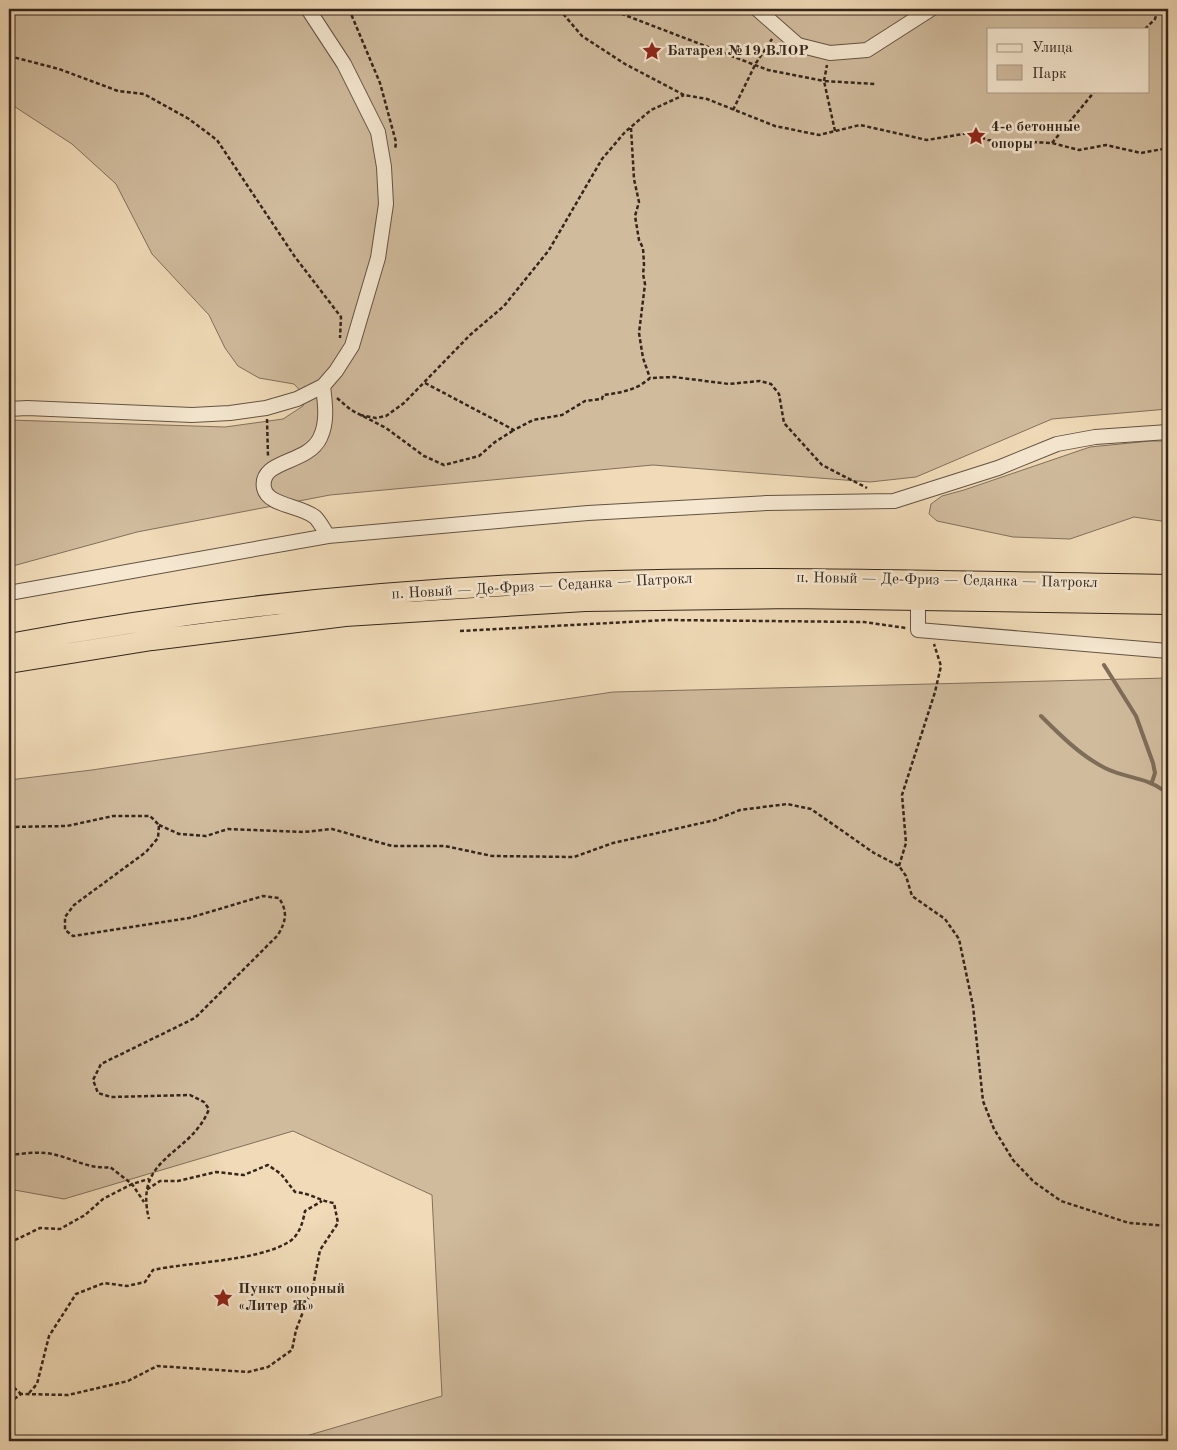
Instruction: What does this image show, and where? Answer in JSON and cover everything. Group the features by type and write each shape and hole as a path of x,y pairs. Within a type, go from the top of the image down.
{"highway":[{"name":"п. Новый — Де-Фриз — Седанка — Патрокл","path":"9,644 153,618 344,596 583,582 789,579 1168,585"},
{"name":"п. Новый — Де-Фриз — Седанка — Патрокл","path":"9,663 152,640 345,616 585,601 792,598 1168,604"}],"street":[{"path":"9,409 27,408 192,416 266,408 297,400 323,386 336,371 352,346 378,258 386,204 384,167 378,132 344,64 308,9"},
{"path":"757,9 798,45 830,54 867,50 931,9"},
{"path":"323,386 326,417 319,439 303,456 274,466 267,472 264,485 266,495 277,502 295,506 315,518 328,536"},
{"path":"9,593 328,536 598,512 767,503 894,501 998,468 1057,444 1095,436 1168,432"},
{"path":"918,606 924,630 1168,651"}],"path":[{"path":"348,9 380,83 396,142 395,154 384,167"},
{"path":"559,9 582,36 625,64 684,95 707,100 775,126 819,136 860,125 927,140 969,133 988,140 1052,143 1079,150 1106,145 1141,153 1168,148"},
{"path":"610,9 698,44 756,63 768,70 824,81 875,84"},
{"path":"1147,28 1155,19 1158,9"},
{"path":"733,110 756,63 778,29"},
{"path":"830,54 824,81 835,131"},
{"path":"9,56 59,69 118,91 144,94 189,119 217,140 285,243 341,317 340,344"},
{"path":"1052,143 1094,92"},
{"path":"360,415 376,418 386,416 404,404 470,335 504,306 549,250 602,159 631,127 651,110 684,95"},
{"path":"631,127 634,179 639,202 635,216 639,240 643,248 645,284 639,333 643,358 650,378"},
{"path":"323,386 360,415 386,428 424,456 444,465 479,456 495,442 534,420 562,415 585,401 602,399 603,396 620,393 644,384 650,378 674,377 729,384 760,381 771,384 779,394 784,423 822,465 870,489"},
{"path":"425,382 514,430"},
{"path":"266,408 269,442 267,472"},
{"path":"460,631 666,620 864,622 924,630 941,666 935,692 902,795 906,843 899,866"},
{"path":"9,827 67,826 113,816 150,816 159,825 179,834 206,836 228,829 304,832 332,828 392,846 445,846 492,856 574,857 613,843 715,820 740,810 787,804 811,809 874,853 899,866 906,876 912,896 945,919 959,940 974,1006 983,1101 994,1129 1013,1160 1034,1182 1061,1201 1129,1223 1168,1226"},
{"path":"149,1219 145,1203 149,1179 161,1162 203,1123 209,1109 204,1102 190,1095 111,1097 98,1093 93,1080 101,1064 195,1018 278,934 285,922 285,908 278,898 264,896 179,920 86,935 73,936 65,930 65,918 74,905 146,852 158,838 159,825"},
{"path":"9,1154 45,1153 68,1158 97,1169 110,1166 132,1184 145,1203"},
{"path":"9,1403 20,1394 68,1395 128,1381 157,1366 248,1372 268,1368 292,1350 296,1330 313,1286 320,1250 338,1223 334,1203 322,1201 309,1193 296,1192 281,1174 268,1165 244,1175 216,1172 178,1181 160,1181 146,1190"},
{"path":"9,1243 40,1228 60,1229 85,1215 103,1199 132,1184 149,1179"},
{"path":"28,1394 37,1384 48,1336 76,1294 104,1283 127,1286 145,1282 153,1270 267,1250 289,1243 301,1228 306,1211 322,1201"},
{"path":"9,1383 20,1394"}],"green space":[{"path":"9,9 1168,9 1168,409 1052,419 916,477 870,482 653,465 330,495 137,532 9,567 9,420 225,427 283,419 303,406 306,397 294,384 259,378 238,366 225,348 209,315 152,254 116,184 72,144 9,103"},
{"path":"1168,441 1168,522 1134,517 1070,539 1013,537 937,521 929,514 931,504 942,496 1090,447"},
{"path":"1168,678 1168,1441 289,1441 442,1396 432,1195 293,1131 64,1199 9,1189 9,780 92,770 613,692"}],"waterway":[{"path":"1104,665 1136,716 1153,763 1155,773 1152,782"},
{"path":"1041,716 1071,745 1096,763 1112,771 1149,782 1163,790 1168,789"}],"place":[{"name":"Батарея №19 ВЛОР","path":"652,51"},
{"name":"4-е бетонные опоры","path":"976,136"},
{"name":"Пункт опорный «Литер Ж»","path":"223,1298"}]}
